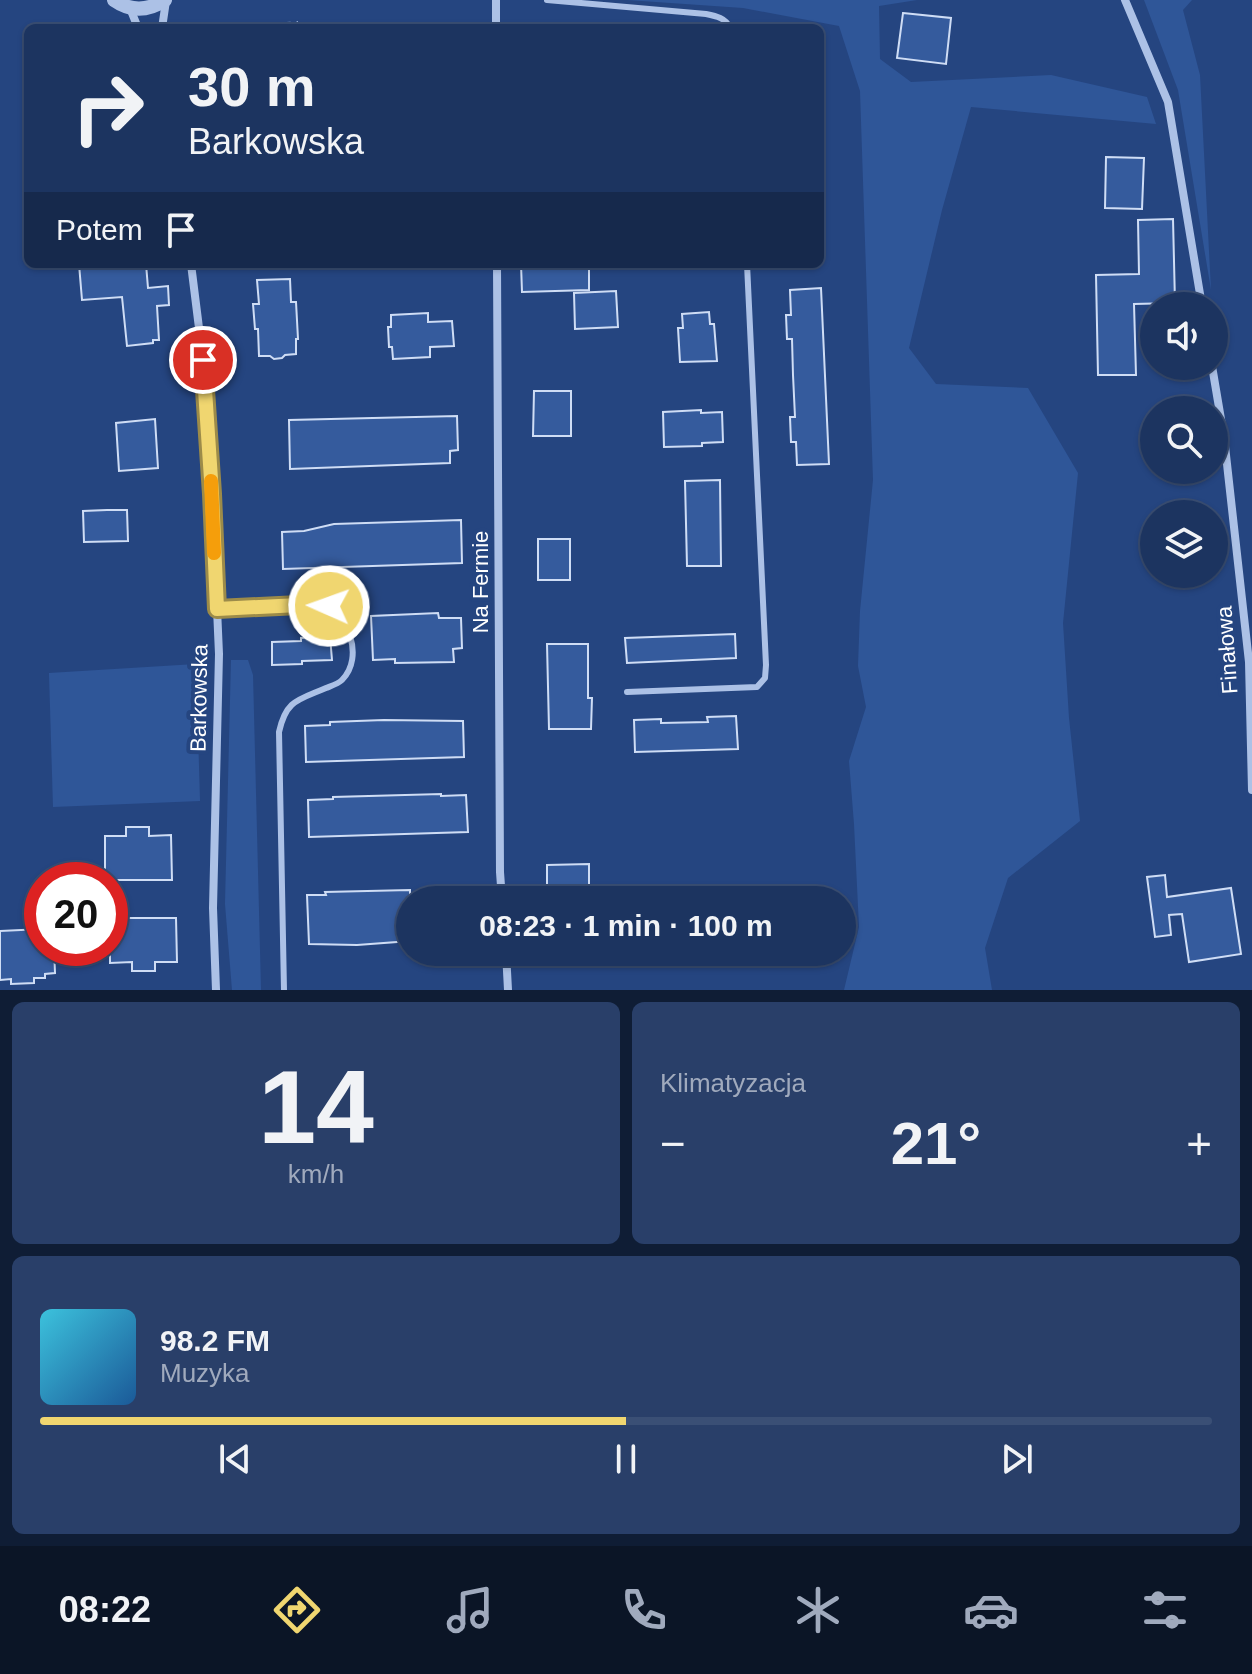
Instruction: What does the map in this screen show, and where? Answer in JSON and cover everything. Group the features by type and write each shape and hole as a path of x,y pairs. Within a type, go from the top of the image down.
{"street":[{"path":"114,0 130,8 143,9 166,0"},
{"path":"163,24 166,0"},
{"path":"496,0 496,24"},
{"path":"1125,0 1168,102 1200,292"},
{"path":"130,8 136,24"},
{"name":"Barkowska","path":"192,268 203,360 219,654 213,908 216,990"},
{"name":"Na Fermie","path":"497,268 501,886"},
{"name":"Finałowa","path":"1214,380 1224,437 1249,662 1252,790"},
{"path":"507,966 508,990"}],"lane":[{"path":"547,0 706,14 728,24"},
{"path":"627,692 757,687 765,678 747,268"},
{"path":"217,609 319,604 329,606 343,620 350,633 351,665 347,674 340,682 289,706 282,717 279,732 284,990"}],"path":[{"path":"289,24 298,23"}],"shaded area":[{"path":"627,0 917,0 879,6 880,59 911,82 1051,75 1147,97 1156,124 971,107 942,210 909,348 936,384 1028,388 1078,473 1063,623 1080,821 1008,878 985,948 992,990 844,990 850,966 856,966 859,927 849,761 866,707 858,666 860,611 873,480 860,91 839,26 743,8"},
{"path":"1144,0 1192,0 1183,10 1200,75 1211,290 1178,90"},
{"path":"231,660 248,660 253,675 261,990 232,990 225,904"},
{"path":"196,664 200,801 53,807 49,673"}],"building":[{"path":"903,13 951,18 946,64 897,58"},
{"path":"1106,157 1144,158 1142,209 1105,208"},
{"path":"1173,219 1175,292 1140,292 1140,304 1134,304 1136,375 1098,375 1096,275 1139,274 1138,220"},
{"path":"79,268 146,268 148,288 168,286 169,305 157,306 159,340 127,346 122,297 82,300"},
{"path":"521,268 589,268 589,290 522,292"},
{"path":"290,279 291,302 296,302 296,354 274,359 259,356 253,304 259,304 257,280"},
{"path":"821,288 829,464 797,465 796,442 791,442 790,417 795,417 792,339 787,339 786,315 791,315 790,290"},
{"path":"616,291 618,327 575,329 574,293"},
{"path":"709,312 710,324 714,324 717,361 680,362 678,328 683,328 682,314"},
{"path":"428,313 428,322 452,321 454,346 430,347 430,357 393,359 388,327 391,327 391,315"},
{"path":"534,391 571,391 571,436 533,436"},
{"path":"701,410 701,413 722,412 723,442 664,447 663,412"},
{"path":"457,416 458,450 450,451 450,463 290,469 289,420"},
{"path":"155,419 158,468 119,471 116,423"},
{"path":"720,480 721,566 687,566 685,481"},
{"path":"127,510 128,541 84,542 83,511"},
{"path":"461,520 462,563 283,569 282,532 334,524"},
{"path":"538,539 570,539 570,580 538,580"},
{"path":"438,613 439,618 461,618 462,648 453,649 454,662 395,663 395,659 373,660 371,616"},
{"path":"735,634 736,658 627,663 625,638"},
{"path":"330,636 332,660 272,665 272,642"},
{"path":"547,644 588,644 591,729 549,729"},
{"path":"736,716 738,749 635,752 634,720 708,722 707,717"},
{"path":"384,720 463,721 464,757 306,762 305,726"},
{"path":"466,795 468,832 309,837 308,800"},
{"path":"126,827 149,827 149,836 171,835 172,880 128,880 128,862 105,862 105,836 126,836"},
{"path":"589,864 589,886 547,886 547,865"},
{"path":"1165,875 1167,897 1231,888 1241,954 1189,962 1182,914 1169,915 1171,935 1155,937 1147,877"},
{"path":"396,890 396,942 309,944 307,895 326,895 325,892"},
{"path":"128,918 176,918 177,962 155,962 155,971 132,971 132,962 128,962"},
{"path":"24,930 24,966 55,966 55,973 45,974 45,978 34,978 34,983 11,984 11,979 0,980 0,931"}],"slow traffic":[{"path":"211,481 214,553"}],"route":[{"path":"203,360 217,609 329,606"}]}
